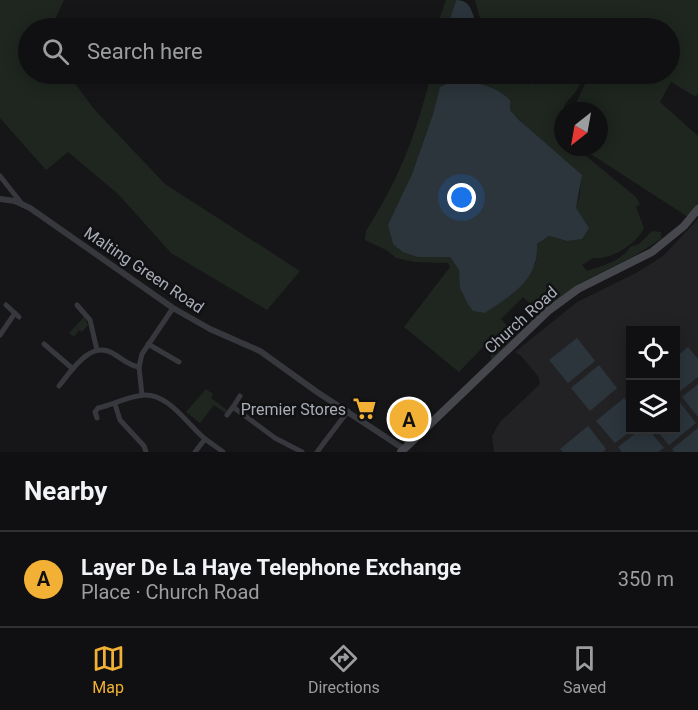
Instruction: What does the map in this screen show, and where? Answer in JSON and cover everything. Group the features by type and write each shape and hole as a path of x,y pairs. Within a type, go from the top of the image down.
{"main road":[{"name":"Church Road","path":"404,451 548,311 578,289 652,252 684,226 698,209"}],"street":[{"name":"Malting Green Road","path":"0,176 22,204 173,308 210,329 260,351 404,451"},
{"path":"0,199 22,204"},
{"path":"0,335 17,315 6,305"},
{"path":"77,305 90,320 97,350"},
{"path":"142,395 140,367 142,354 173,308"},
{"path":"44,344 73,369"},
{"path":"148,344 179,362"},
{"path":"59,386 89,352 97,350 107,351 127,364 140,367"},
{"path":"97,418 95,412 98,408 142,395 151,395 178,412 204,439 223,452"},
{"path":"227,415 240,396"},
{"path":"115,404 120,420 144,446 146,452"},
{"path":"233,407 275,438 302,452"},
{"path":"317,452 348,411"},
{"path":"195,452 204,439"}],"shaded area":[{"path":"0,0 64,0 56,18 18,18 18,84 75,84 94,109 165,184 300,271 267,310 171,253 118,194 68,152 46,170 0,118"},
{"path":"446,0 456,0 450,18 440,18"},
{"path":"456,0 466,3 474,18 450,18"},
{"path":"475,0 698,0 698,93 696,97 674,84 680,84 680,18 481,18"},
{"path":"428,84 446,84 440,87 412,174 389,225 393,244 450,257 459,270 461,288 485,313 515,292 536,263 537,244 549,236 567,241 580,193 581,175 559,156 586,156 636,197 640,204 636,207 644,228 640,234 615,254 593,258 582,265 587,271 622,256 652,231 661,232 661,239 636,255 580,283 541,314 523,297 501,319 516,335 491,361 491,350 484,346 459,372 404,327 450,267 448,263 414,262 396,258 386,250 365,240 366,231 406,155"},
{"path":"446,84 478,84 490,87 510,100 510,110 554,151 554,156 560,156 582,175 576,208 589,228 582,239 567,241 549,236 537,244 536,261 527,279 515,292 485,313 473,311 468,304 460,288 459,270 450,257 418,257 403,252 393,244 388,225 412,174 440,87"},
{"path":"474,84 580,84 567,102 554,102 554,152 510,110"},
{"path":"585,84 670,84 660,102 698,136 698,205 688,217 594,156 608,156 608,102 576,102"},
{"path":"698,219 698,452 494,452 492,436 500,422 540,384 538,376 515,352 577,302 636,273 663,256"},
{"path":"84,317 88,325 82,332 79,330 74,337 69,333"},
{"path":"577,338 595,361 568,383 549,360"},
{"path":"688,347 698,359 698,377 680,391 680,380 680,354"},
{"path":"599,365 617,388 590,411 571,388"},
{"path":"698,384 698,417 682,397"},
{"path":"206,389 213,394 211,398 227,410 225,413 214,405 200,423 186,412"},
{"path":"624,398 626,401 627,434 615,443 596,421"},
{"path":"680,403 696,423 669,445 659,434 680,434"},
{"path":"588,426 606,449 603,452 563,452 560,449"},
{"path":"698,428 698,452 674,452 672,449"},
{"path":"635,434 652,434 664,448 658,452 622,452 618,447"}],"place":[{"name":"Premier Stores","path":"364,409"},
{"name":"Layer De La Haye Telephone Exchange","path":"409,419"}]}
